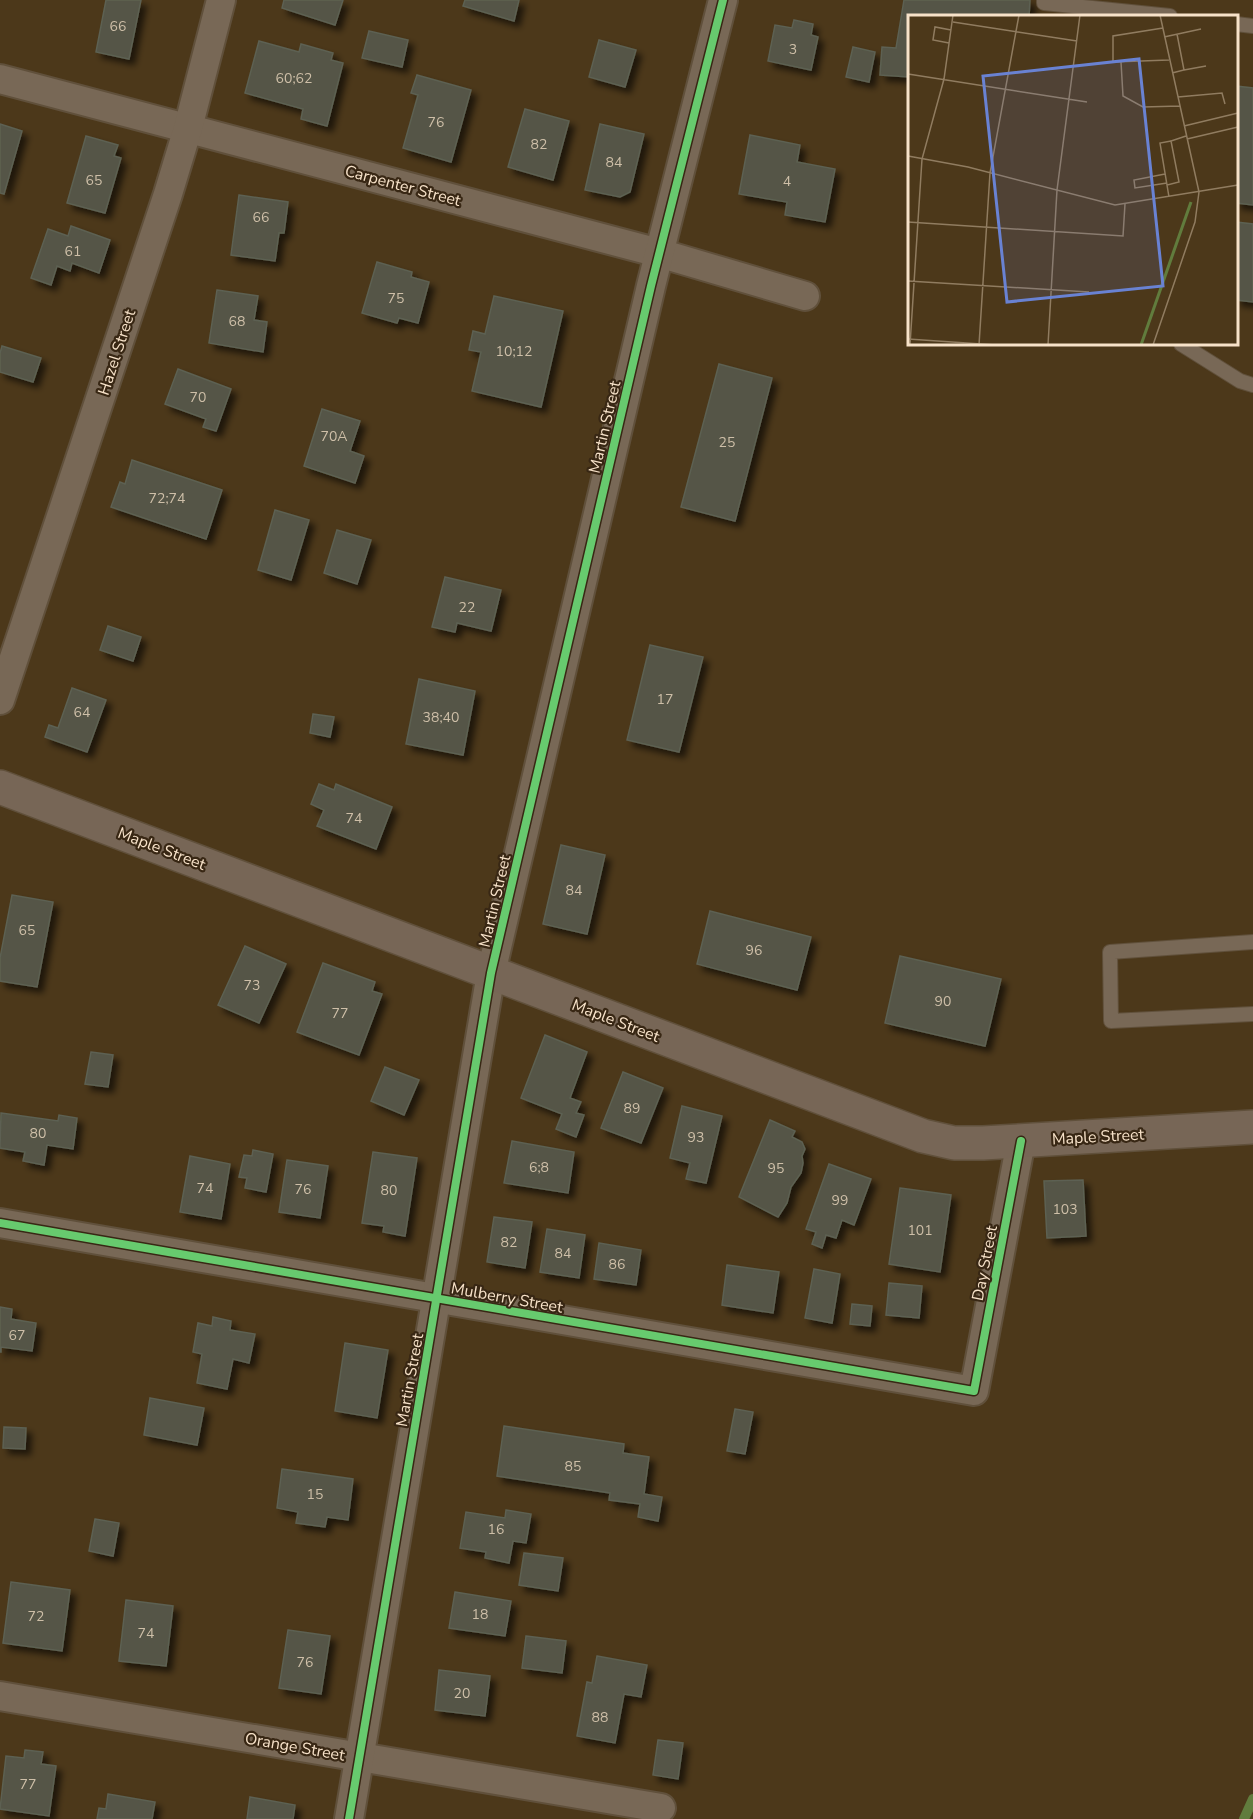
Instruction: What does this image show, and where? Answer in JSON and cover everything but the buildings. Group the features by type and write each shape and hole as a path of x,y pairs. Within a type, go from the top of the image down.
{"main road":[{"name":"Maple Street","path":"0,787 923,1136 968,1143 1253,1127"}],"street":[{"name":"Hazel Street","path":"0,700 161,216 188,128 220,0"},
{"name":"Martin Street","path":"349,1819 491,973 659,252 723,0"},
{"name":"Carpenter Street","path":"0,79 659,252 805,296"},
{"name":"Day Street","path":"974,1391 1021,1141"},
{"name":"Mulberry Street","path":"0,1223 974,1391"},
{"name":"Orange Street","path":"0,1696 661,1808"}],"lane":[{"path":"1044,0 1044,3 1102,13 1147,15"},
{"path":"1238,24 1253,26"},
{"path":"1183,345 1240,381 1253,385"},
{"path":"1253,942 1110,952 1111,1021 1253,1014"}],"waterway":[{"path":"1244,1819 1253,1799"}],"cycle path":[{"path":"349,1819 491,973 651,286 723,0"},
{"path":"0,1223 974,1391 1021,1141"}]}
